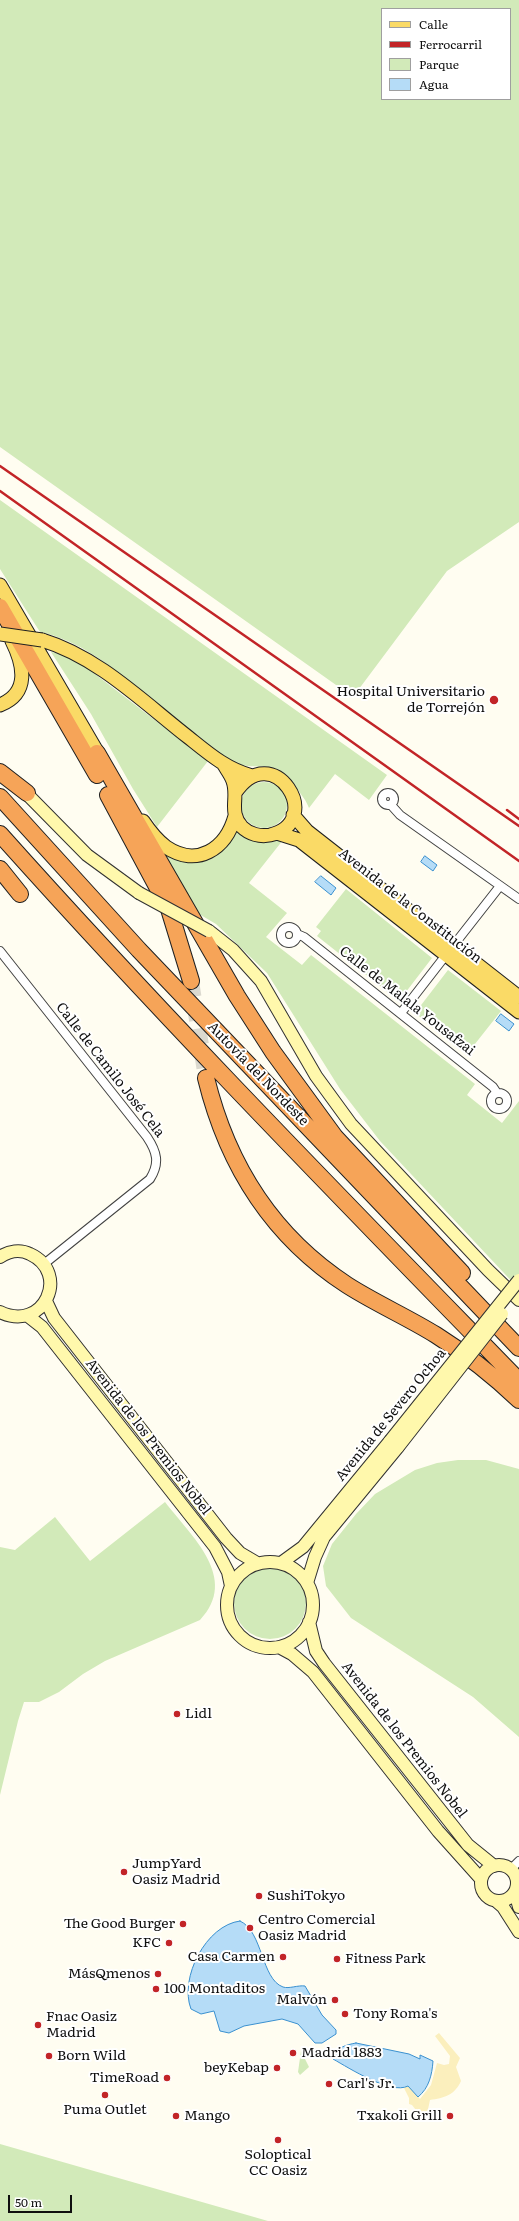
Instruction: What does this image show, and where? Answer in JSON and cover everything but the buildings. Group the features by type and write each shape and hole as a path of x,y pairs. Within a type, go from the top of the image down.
{"highway":[{"path":"0,607 111,799 166,902 191,981"},
{"path":"97,753 237,996 273,1052 335,1137 519,1334"},
{"path":"0,772 26,793"},
{"name":"Autovía del Nordeste","path":"0,797 139,950 519,1348"},
{"name":"Autovía del Nordeste","path":"0,834 121,966 308,1164 519,1381"},
{"path":"0,869 20,894"},
{"path":"206,1078 214,1109 242,1174 262,1206 285,1235 316,1263 347,1285 436,1336 474,1362 519,1400"}],"main road":[{"path":"0,585 97,753 151,832 166,847 184,855 203,855 219,846 229,833 235,816"},
{"path":"0,616 23,667 23,678 20,688 12,699 0,705"},
{"path":"0,634 42,640 62,646 79,654 103,670 224,765 252,776 269,775 285,782 292,792 295,803 293,815 284,829 277,834 265,836 252,834 242,827 235,816 233,804 235,793 233,780 224,765"},
{"path":"235,793 242,783 252,776"},
{"name":"Avenida de la Constitución","path":"293,815 307,831 450,950 519,1012"},
{"name":"Avenida de la Constitución","path":"277,834 299,840 450,950 519,997"}],"street":[{"path":"0,765 87,855 139,893 209,931 232,950 261,981 316,1076 351,1124 483,1265 519,1300"},
{"path":"391,805 400,815 519,900"},
{"path":"401,1013 500,886"},
{"name":"Calle de Malala Yousafzai","path":"297,934 304,936 401,1013 493,1087 497,1093"},
{"name":"Calle de Camilo José Cela","path":"0,951 147,1137 155,1149 157,1159 156,1169 150,1179 44,1264"},
{"path":"0,1312 18,1317 28,1316 38,1310 46,1302 50,1282 44,1264 36,1257 26,1252 16,1251 2,1253"},
{"name":"Avenida de Severo Ochoa","path":"307,1583 315,1557 324,1537 519,1280"},
{"name":"Avenida de Severo Ochoa","path":"281,1563 303,1547 394,1444 519,1293"},
{"name":"Avenida de los Premios Nobel","path":"46,1302 54,1318 222,1532 240,1553 257,1563"},
{"name":"Avenida de los Premios Nobel","path":"28,1316 42,1327 215,1547 228,1572 231,1586"},
{"path":"257,1563 281,1563 296,1571 307,1583 312,1596 312,1609 309,1622 302,1633 292,1642 279,1647 263,1648 248,1642 236,1630 228,1617 227,1604 231,1586 242,1572 257,1563"},
{"name":"Avenida de los Premios Nobel","path":"309,1622 314,1643 324,1663 468,1845 494,1866"},
{"name":"Avenida de los Premios Nobel","path":"279,1647 292,1654 313,1672 438,1831 481,1879"},
{"path":"519,1907 515,1892 517,1881 515,1865 494,1866 484,1873 481,1879 481,1887 484,1893 489,1899 503,1907 519,1932"},
{"path":"496,1902 504,1901 511,1897 515,1892"}],"green space":[{"path":"0,0 519,0 519,522 447,571 353,697 0,447"},
{"path":"0,500 387,775 369,800 335,774 309,808 304,798 289,778 281,771 273,768 246,766 225,757 118,672 82,648 55,636 40,632 0,569"},
{"path":"51,652 63,654 86,667 208,761 157,827 133,789 91,714"},
{"path":"264,782 277,786 283,792 287,805 283,818 277,824 264,828 251,824 245,818 241,805 245,792 251,786"},
{"path":"236,829 256,842 283,840 249,883 287,913 266,937 302,965 311,955 475,1084 467,1095 502,1123 519,1101 519,1289 380,1141 340,1089 267,973 216,924 199,914 160,850 173,858 185,860"},
{"path":"346,889 432,958 399,1001 317,936 321,931 316,927"},
{"path":"448,970 501,1011 471,1049 466,1046 462,1050 415,1013"},
{"path":"458,1460 486,1460 519,1469 519,1737 473,1697 351,1618 326,1586 323,1566 332,1544 356,1514 375,1494 415,1470 437,1463"},
{"path":"165,1502 198,1543 207,1558 213,1573 215,1589 211,1604 200,1620 105,1661 83,1674 59,1692 39,1702 24,1702 0,1795 0,1547 15,1550 55,1517 90,1561"},
{"path":"270,1567 284,1570 296,1577 303,1589 306,1603 303,1617 296,1629 284,1636 270,1639 256,1636 244,1629 237,1617 234,1603 237,1589 244,1577 256,1570"},
{"path":"301,2051 309,2067 300,2075 298,2072"},
{"path":"0,2144 268,2221 0,2221"}],"sand":[{"path":"439,2033 460,2058 456,2067 461,2081 456,2090 452,2093 430,2100 427,2114 419,2114 412,2105 409,2104 409,2098 404,2088 408,2085 420,2099 431,2085 437,2063 444,2065 449,2064 450,2056 435,2036"}],"water":[{"path":"425,856 437,865 433,871 421,862"},
{"path":"321,876 336,888 331,895 315,882"},
{"path":"501,1014 514,1024 509,1031 496,1021"},
{"path":"240,1921 248,1926 253,1934 270,1975 283,1987 305,1986 322,2015 336,2030 336,2034 322,2043 315,2043 298,2024 282,2019 244,2026 229,2033 220,2031 214,2011 201,2014 191,2009 188,1996 189,1983 192,1969 198,1955 206,1942 216,1932 228,1925"},
{"path":"356,2043 409,2054 420,2059 420,2055 433,2061 431,2076 425,2090 418,2097 408,2086 401,2088 381,2084 359,2074 333,2059 338,2050"}],"tunnel":[{"path":"191,981 206,1078"}],"railway":[{"path":"0,466 519,826"},
{"path":"0,491 519,861"},
{"path":"507,810 519,819"}],"place":[{"name":"Hospital Universitario de Torrejón","path":"494,700"},
{"name":"Lidl","path":"177,1714"},
{"name":"JumpYard Oasiz Madrid","path":"124,1872"},
{"name":"SushiTokyo","path":"259,1896"},
{"name":"The Good Burger","path":"183,1924"},
{"name":"Centro Comercial Oasiz Madrid","path":"250,1928"},
{"name":"KFC","path":"169,1943"},
{"name":"Casa Carmen","path":"283,1957"},
{"name":"Fitness Park","path":"337,1959"},
{"name":"MásQmenos","path":"158,1974"},
{"name":"100 Montaditos","path":"156,1989"},
{"name":"Malvón","path":"335,2000"},
{"name":"Tony Roma's","path":"345,2014"},
{"name":"Fnac Oasiz Madrid","path":"38,2025"},
{"name":"Madrid 1883","path":"293,2053"},
{"name":"Born Wild","path":"49,2056"},
{"name":"beyKebap","path":"277,2068"},
{"name":"TimeRoad","path":"167,2078"},
{"name":"Carl's Jr.","path":"329,2084"},
{"name":"Puma Outlet","path":"105,2095"},
{"name":"Mango","path":"176,2116"},
{"name":"Txakoli Grill","path":"450,2116"},
{"name":"Soloptical CC Oasiz","path":"278,2140"}]}
